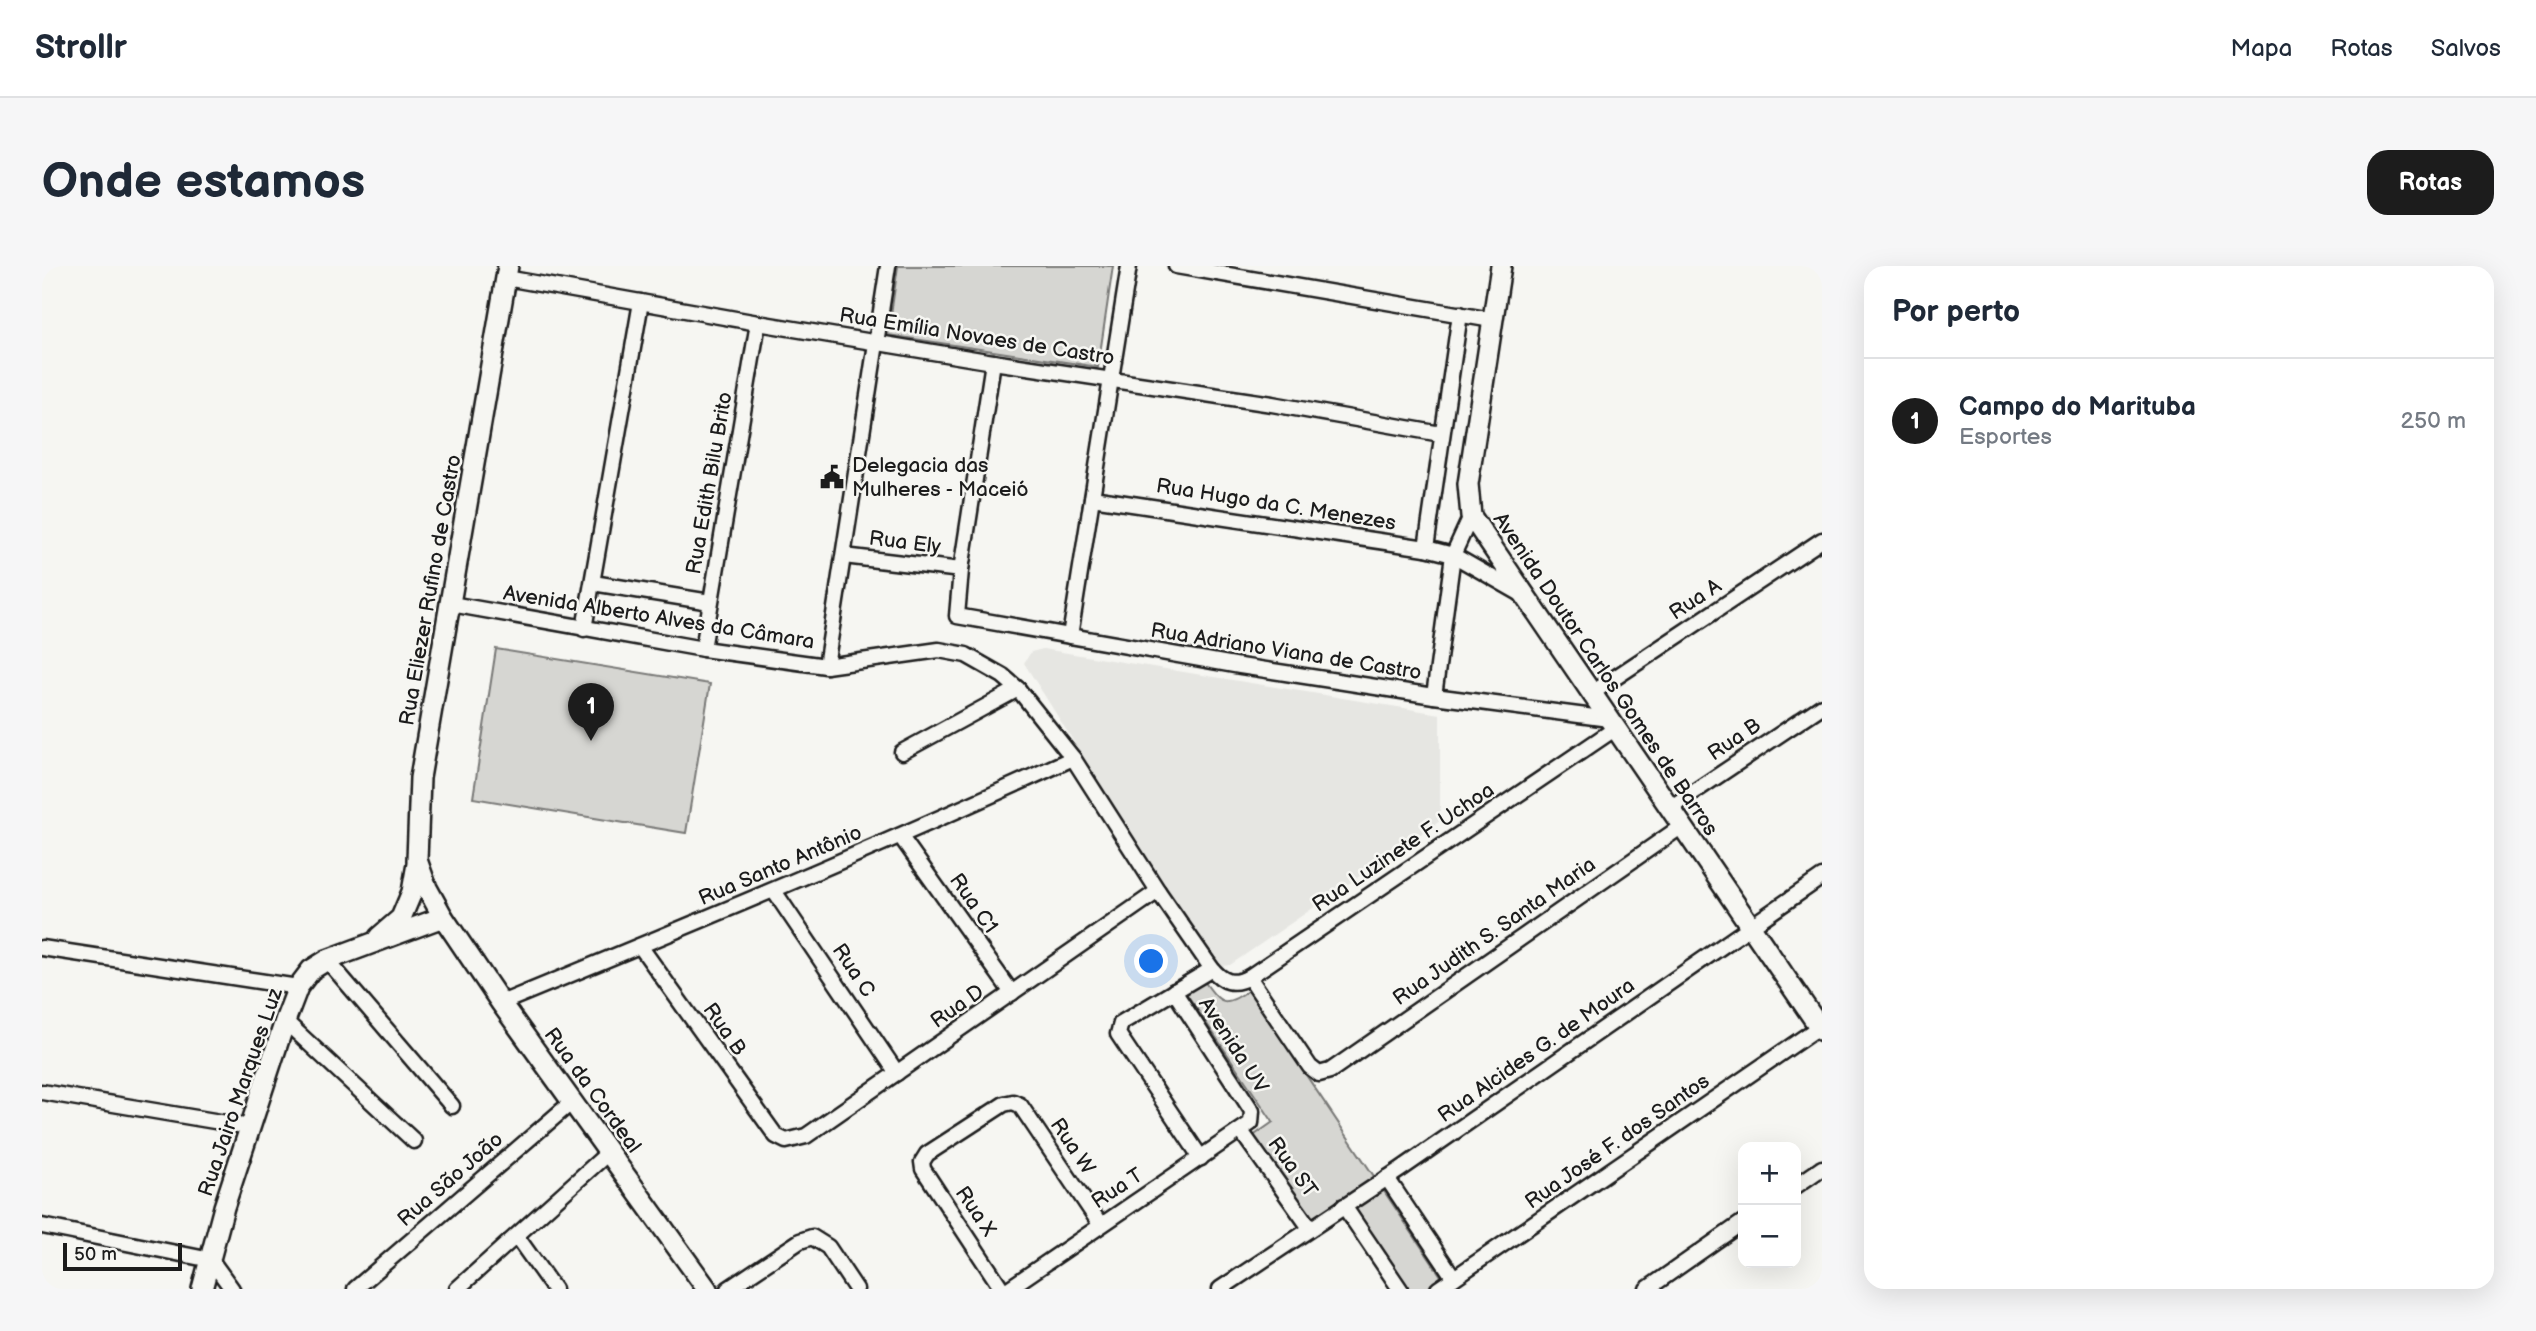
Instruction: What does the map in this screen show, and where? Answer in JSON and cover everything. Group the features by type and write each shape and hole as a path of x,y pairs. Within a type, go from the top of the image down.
{"street":[{"path":"825,666 888,266"},
{"path":"1070,636 1129,266"},
{"path":"1176,266 1492,320"},
{"name":"Avenida Doutor Carlos Gomes de Barros","path":"1501,266 1468,484 1471,516 1821,1029"},
{"name":"Rua Emília Novaes de Castro","path":"507,272 641,302 758,323 1441,434"},
{"name":"Rua Eliezer Rufino de Castro","path":"443,917 427,888 417,860 420,778 507,272"},
{"path":"584,629 641,302"},
{"path":"1426,548 1460,314"},
{"name":"Rua Edith Bilu Brito","path":"703,649 758,323"},
{"path":"961,570 993,362"},
{"name":"Rua Hugo da C. Menezes","path":"1092,498 1426,548 1453,555 1525,596"},
{"path":"1434,696 1453,555 1471,516"},
{"name":"Rua A","path":"1592,693 1822,540"},
{"name":"Rua Ely","path":"844,556 961,570"},
{"name":"Rua Adriano Viana de Castro","path":"961,570 957,616 1240,666 1613,724"},
{"path":"593,583 710,601"},
{"name":"Avenida Alberto Alves da Câmara","path":"451,604 703,649 825,666 939,650 966,655 1003,676 1018,689 1073,758 1158,891 1212,969"},
{"path":"902,752 1018,689"},
{"name":"Rua B","path":"1670,808 1822,706"},
{"name":"Rua Luzinete F. Uchoa","path":"1249,977 1613,724"},
{"name":"Rua Santo Antônio","path":"501,1003 901,837 1073,758"},
{"name":"Rua Judith S. Santa Maria","path":"1249,977 1310,1068 1320,1074 1330,1071 1682,826"},
{"name":"Rua C1","path":"901,837 1012,993"},
{"path":"372,943 401,918 412,892 417,860"},
{"path":"1750,925 1822,877"},
{"name":"Rua C","path":"774,891 897,1073"},
{"name":"Rua D","path":"776,1136 786,1141 806,1136 1158,891"},
{"name":"Rua Jairo Marques Luz","path":"202,1289 250,1127 299,987 311,970 327,960 443,917"},
{"name":"Rua da Cordeal","path":"443,917 501,1003 707,1289"},
{"name":"Rua Alcides G. de Moura","path":"1220,1289 1387,1178 1750,925"},
{"name":"Rua B","path":"640,946 776,1136"},
{"path":"42,948 299,987"},
{"path":"327,960 452,1106"},
{"path":"1201,1158 1118,1034 1121,1023 1212,969 1220,979 1231,983 1249,977"},
{"name":"Avenida UV","path":"1174,991 1252,1111 1246,1127"},
{"path":"285,1021 414,1141"},
{"name":"Rua José F. dos Santos","path":"1438,1289 1821,1029"},
{"path":"42,1092 250,1127"},
{"name":"Rua São João","path":"355,1289 573,1101"},
{"name":"Rua W","path":"927,1154 1004,1104 1013,1102 1020,1105 1100,1224"},
{"name":"Rua T","path":"1008,1289 1246,1127"},
{"name":"Rua ST","path":"1246,1127 1310,1228"},
{"path":"457,1289 609,1152"},
{"name":"Rua X","path":"927,1154 922,1162 923,1169 1002,1289"},
{"path":"1801,1183 1822,1168"},
{"path":"1387,1178 1454,1278"},
{"path":"1344,1206 1400,1289"},
{"path":"1647,1289 1738,1225"},
{"path":"42,1226 211,1260 232,1289"},
{"path":"517,1237 555,1289"},
{"path":"727,1289 800,1241 812,1237 828,1247 856,1289"}],"shaded area":[{"path":"898,266 1113,266 1098,367 888,335"},
{"path":"496,649 710,684 686,833 473,798"},
{"path":"1043,649 1440,714 1440,821 1230,965 1222,966 1206,951 1024,663 1031,652"},
{"path":"1204,981 1223,1001 1234,999 1249,990 1443,1279 1428,1289 1404,1289 1344,1201 1310,1224 1249,1139 1273,1122 1186,993"}],"place":[{"name":"Delegacia das Mulheres - Maceió","path":"832,477"},
{"name":"Campo do Marituba","path":"591,741"}]}
